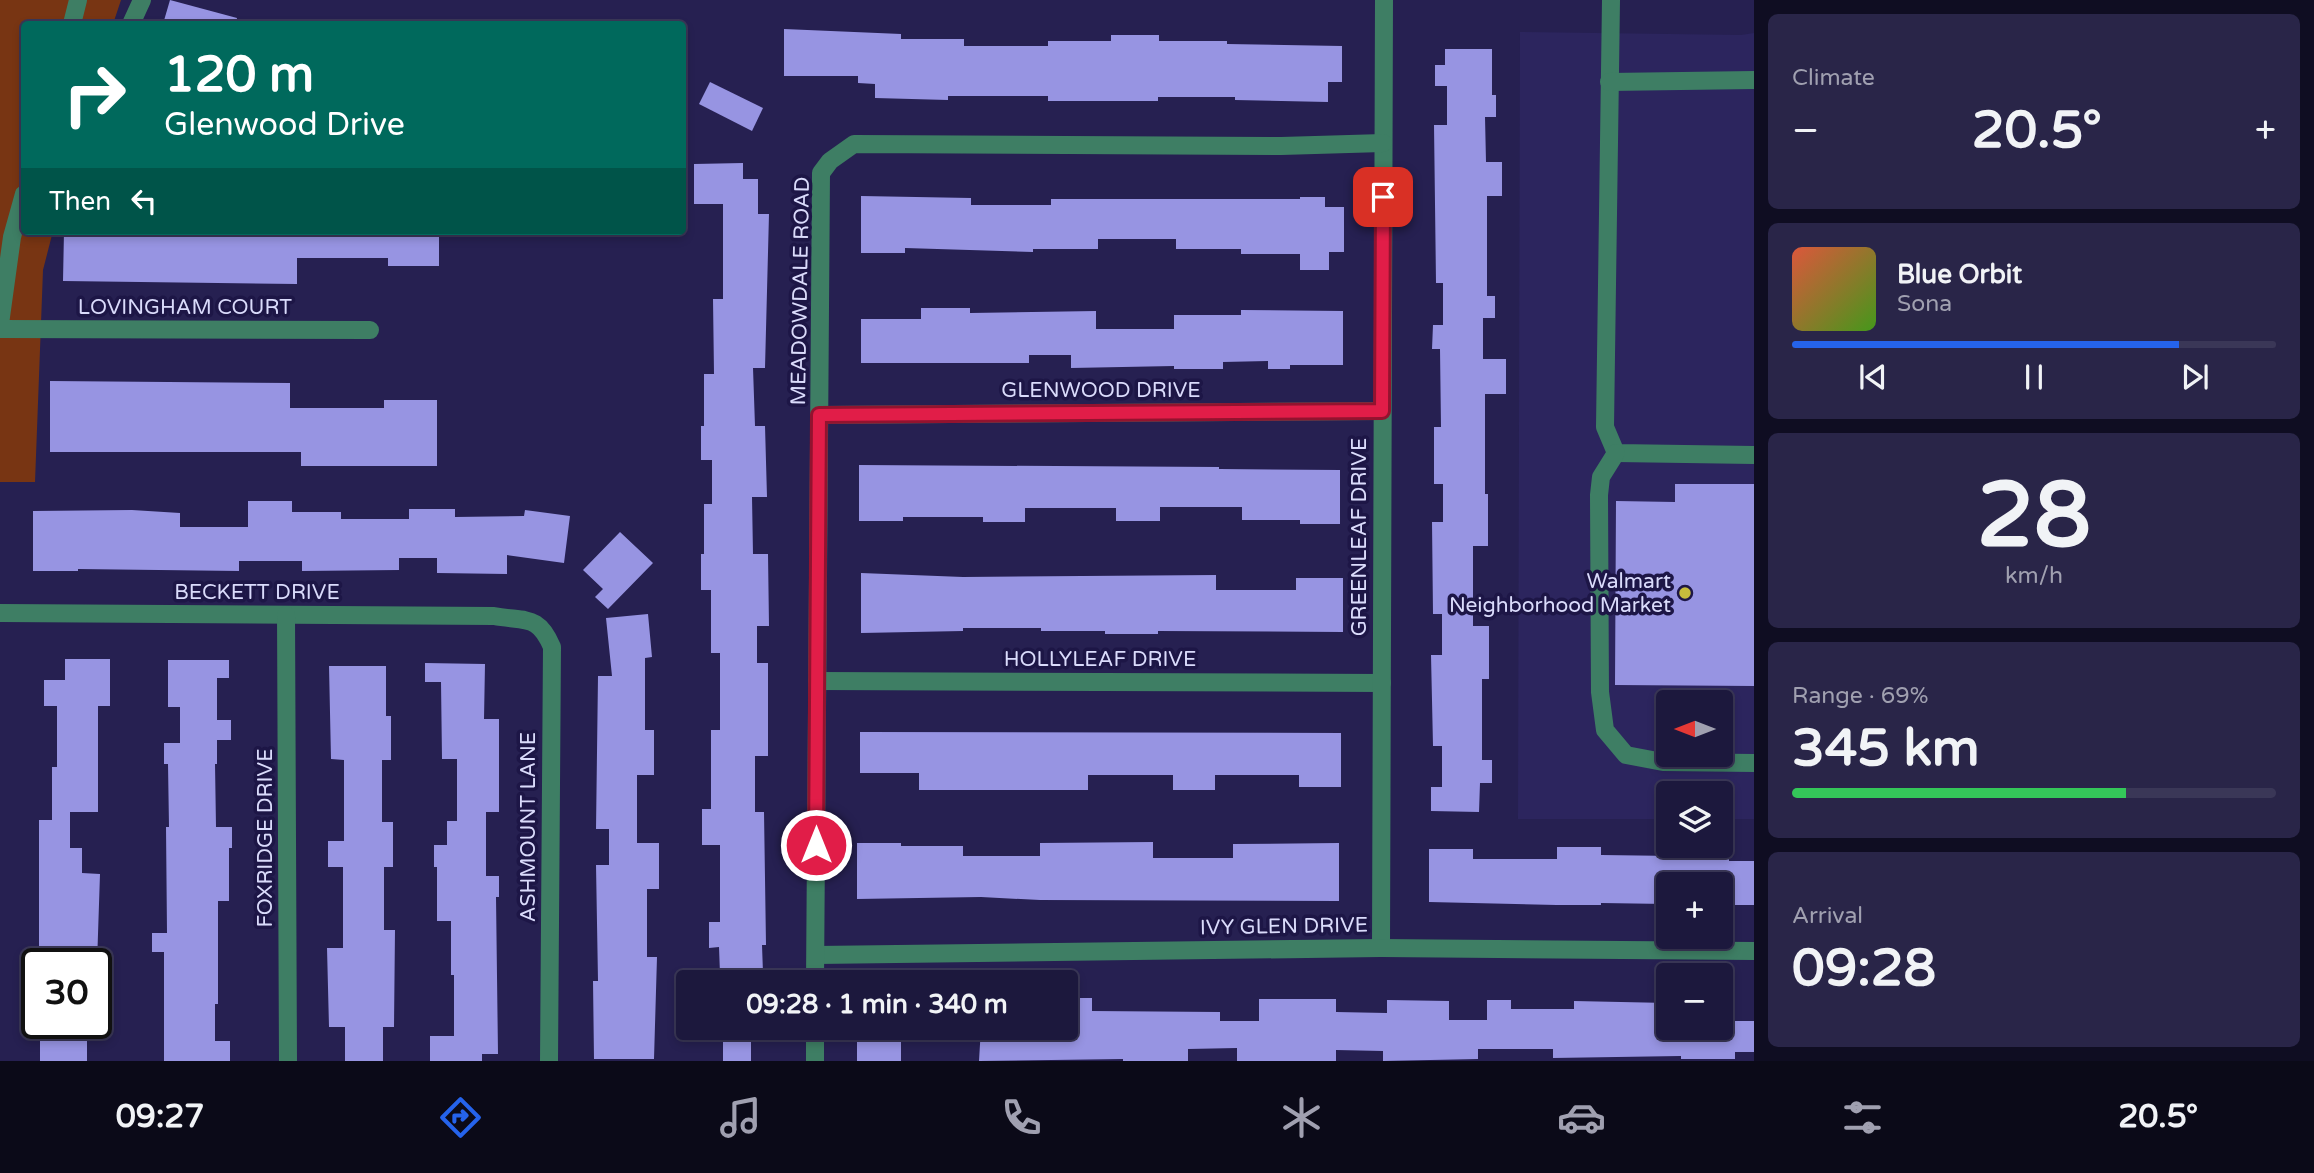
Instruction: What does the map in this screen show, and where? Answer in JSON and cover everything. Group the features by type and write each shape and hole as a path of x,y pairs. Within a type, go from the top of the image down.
{"street":[{"path":"73,21 78,0"},
{"path":"132,21 142,0"},
{"name":"GREENLEAF DRIVE","path":"1381,948 1384,0"},
{"path":"1611,0 1605,427 1616,453"},
{"path":"1609,82 1754,80"},
{"name":"MEADOWDALE ROAD","path":"815,970 821,173 830,161 855,144 1281,146 1383,143"},
{"path":"0,327 12,237 21,205"},
{"name":"LOVINGHAM COURT","path":"0,327 370,330"},
{"name":"GLENWOOD DRIVE","path":"819,415 1382,411"},
{"path":"1616,453 1754,455"},
{"path":"1616,453 1601,477 1599,495 1600,692 1605,730 1626,755 1663,762 1754,763"},
{"name":"BECKETT DRIVE","path":"0,614 495,616 513,620"},
{"name":"FOXRIDGE DRIVE","path":"286,615 288,1061"},
{"name":"ASHMOUNT LANE","path":"513,620 533,621 544,629 552,647 550,1061"},
{"name":"HOLLYLEAF DRIVE","path":"817,681 1382,683"},
{"name":"IVY GLEN DRIVE","path":"816,955 1381,948 1754,951"},
{"path":"815,1040 815,1061"}],"shaded area":[{"path":"0,0 121,0 114,21 21,21 21,235 52,235 43,270 35,482 0,482"},
{"path":"1520,32 1754,33 1754,819 1733,819 1733,781 1656,781 1656,819 1518,819"}],"building":[{"path":"170,0 237,18 236,21 164,21"},
{"path":"784,29 901,34 901,39 964,39 964,46 1048,46 1048,41 1111,41 1111,35 1159,35 1159,41 1342,46 1342,82 1328,82 1328,102 1235,100 1235,97 1158,97 1158,101 1048,101 1048,96 948,96 948,100 875,98 875,84 858,83 858,76 784,76"},
{"path":"1445,49 1492,49 1492,95 1496,95 1496,117 1485,117 1486,162 1502,162 1502,196 1487,196 1487,296 1495,296 1495,318 1483,318 1483,359 1506,359 1506,394 1485,394 1488,546 1473,546 1473,626 1489,626 1489,679 1482,679 1482,760 1492,760 1492,783 1480,783 1479,812 1431,811 1431,787 1442,787 1442,746 1433,746 1431,655 1442,655 1442,614 1433,614 1432,522 1443,522 1443,484 1434,484 1434,427 1441,427 1440,349 1432,349 1433,325 1443,325 1443,283 1436,283 1434,125 1447,125 1447,86 1435,86 1435,65 1445,65"},
{"path":"710,82 763,108 752,131 699,104"},
{"path":"743,163 743,179 758,179 758,214 769,214 765,368 753,368 755,426 765,426 767,497 752,497 753,554 768,554 769,626 757,626 757,663 768,663 768,756 755,756 755,812 764,812 766,945 762,945 763,970 720,970 719,947 709,948 709,922 720,922 720,845 702,845 702,809 711,809 711,730 720,730 720,653 711,653 711,590 701,590 704,504 712,504 712,460 701,460 701,426 704,426 704,374 714,374 713,299 723,299 723,204 694,204 694,164"},
{"path":"861,196 971,198 971,205 1051,205 1051,199 1325,197 1325,207 1344,207 1344,252 1329,252 1329,270 1300,270 1300,254 1241,254 1241,249 1176,249 1176,239 1098,239 1098,249 1033,249 1033,252 905,248 905,253 861,253"},
{"path":"64,235 439,235 439,266 388,266 388,258 297,258 297,284 63,281"},
{"path":"921,308 970,308 970,313 1096,311 1096,329 1174,329 1174,315 1241,315 1241,310 1343,311 1343,365 1290,365 1290,369 1268,369 1268,361 1223,362 1223,369 1174,369 1174,366 1071,368 1071,355 1029,355 1029,363 861,363 861,319 921,319"},
{"path":"50,381 290,383 290,408 384,408 384,400 437,400 437,466 301,466 301,452 50,452"},
{"path":"859,465 1340,470 1340,524 1300,524 1300,520 1242,520 1242,507 1160,507 1160,521 1116,521 1116,508 1025,508 1025,522 983,522 983,517 903,517 903,521 859,521"},
{"name":"Walmart Neighborhood Market","path":"1675,484 1754,484 1754,686 1615,685 1616,501 1675,502"},
{"path":"248,501 292,501 292,512 341,512 341,519 409,519 409,509 455,509 455,517 524,516 525,510 570,516 564,563 507,555 507,574 437,573 437,558 399,558 399,570 302,571 302,561 239,561 239,571 33,571 33,511 132,510 180,513 180,527 248,527"},
{"path":"620,532 653,563 608,609 595,597 603,589 583,570"},
{"path":"861,573 963,577 1216,575 1216,590 1296,590 1296,578 1343,578 1343,632 1158,631 1158,634 1105,634 1105,631 1041,631 1041,628 963,628 963,631 861,633"},
{"path":"648,614 652,657 645,658 645,730 654,730 654,775 637,775 637,843 659,843 659,889 647,889 647,957 657,957 654,1059 594,1059 593,981 598,981 596,865 609,865 609,829 596,829 598,676 612,676 606,618"},
{"path":"65,659 110,659 110,706 98,706 98,812 70,812 70,848 82,848 82,873 100,874 98,948 39,948 39,820 52,820 52,767 57,767 57,706 44,706 44,680 65,680"},
{"path":"168,660 229,660 229,678 217,678 217,720 231,720 231,740 217,740 216,827 232,827 232,848 229,848 229,901 218,901 218,1004 215,1004 215,1041 230,1041 230,1061 164,1061 164,952 152,952 152,933 167,933 166,827 169,827 168,764 164,764 164,743 180,743 180,707 168,707"},
{"path":"425,663 485,664 484,719 499,719 499,812 486,812 486,876 499,876 499,897 496,897 498,1054 482,1054 482,1061 430,1061 430,1036 454,1036 451,921 437,921 437,867 434,867 434,845 447,845 447,821 457,821 457,759 442,759 441,682 425,682"},
{"path":"329,666 386,666 386,716 391,716 391,760 382,760 382,822 393,822 393,867 384,867 384,930 395,930 394,1027 383,1027 383,1061 345,1061 345,1027 329,1027 327,948 343,948 343,867 328,867 328,841 344,841 344,760 331,759"},
{"path":"860,732 1341,733 1341,787 1299,787 1299,775 1215,775 1215,790 1173,790 1173,775 1088,775 1088,790 919,790 919,773 860,773"},
{"path":"1153,842 1153,858 1233,858 1233,844 1339,843 1339,901 1040,900 981,897 857,899 857,843 963,846 963,856 1040,856 1040,843"},
{"path":"1557,847 1601,847 1601,855 1754,861 1754,905 1733,905 1733,872 1656,872 1656,904 1429,902 1429,849 1473,849 1473,859 1557,859"},
{"path":"1078,998 1092,998 1092,1011 1220,1012 1220,1021 1259,1021 1259,999 1336,999 1336,1012 1387,1013 1387,1000 1449,1001 1449,1020 1487,1020 1487,1000 1511,1000 1511,1009 1574,1009 1574,1001 1656,1003 1656,1040 1733,1040 1733,1021 1754,1021 1754,1052 1735,1052 1735,1059 1681,1059 1681,1056 1553,1058 1553,1049 1478,1049 1478,1059 1383,1061 1383,1051 1336,1050 1336,1061 1237,1061 1237,1048 1188,1049 1188,1061 979,1061 980,1040 1078,1040"},
{"path":"40,1039 87,1039 87,1061 40,1061"},
{"path":"723,1040 751,1040 751,1061 723,1061"},
{"path":"857,1040 901,1040 901,1061 857,1061"}],"place":[{"name":"Walmart Neighborhood Market","path":"1685,593"}],"route":[{"path":"816,845 819,415 1382,411 1383,197"}]}
